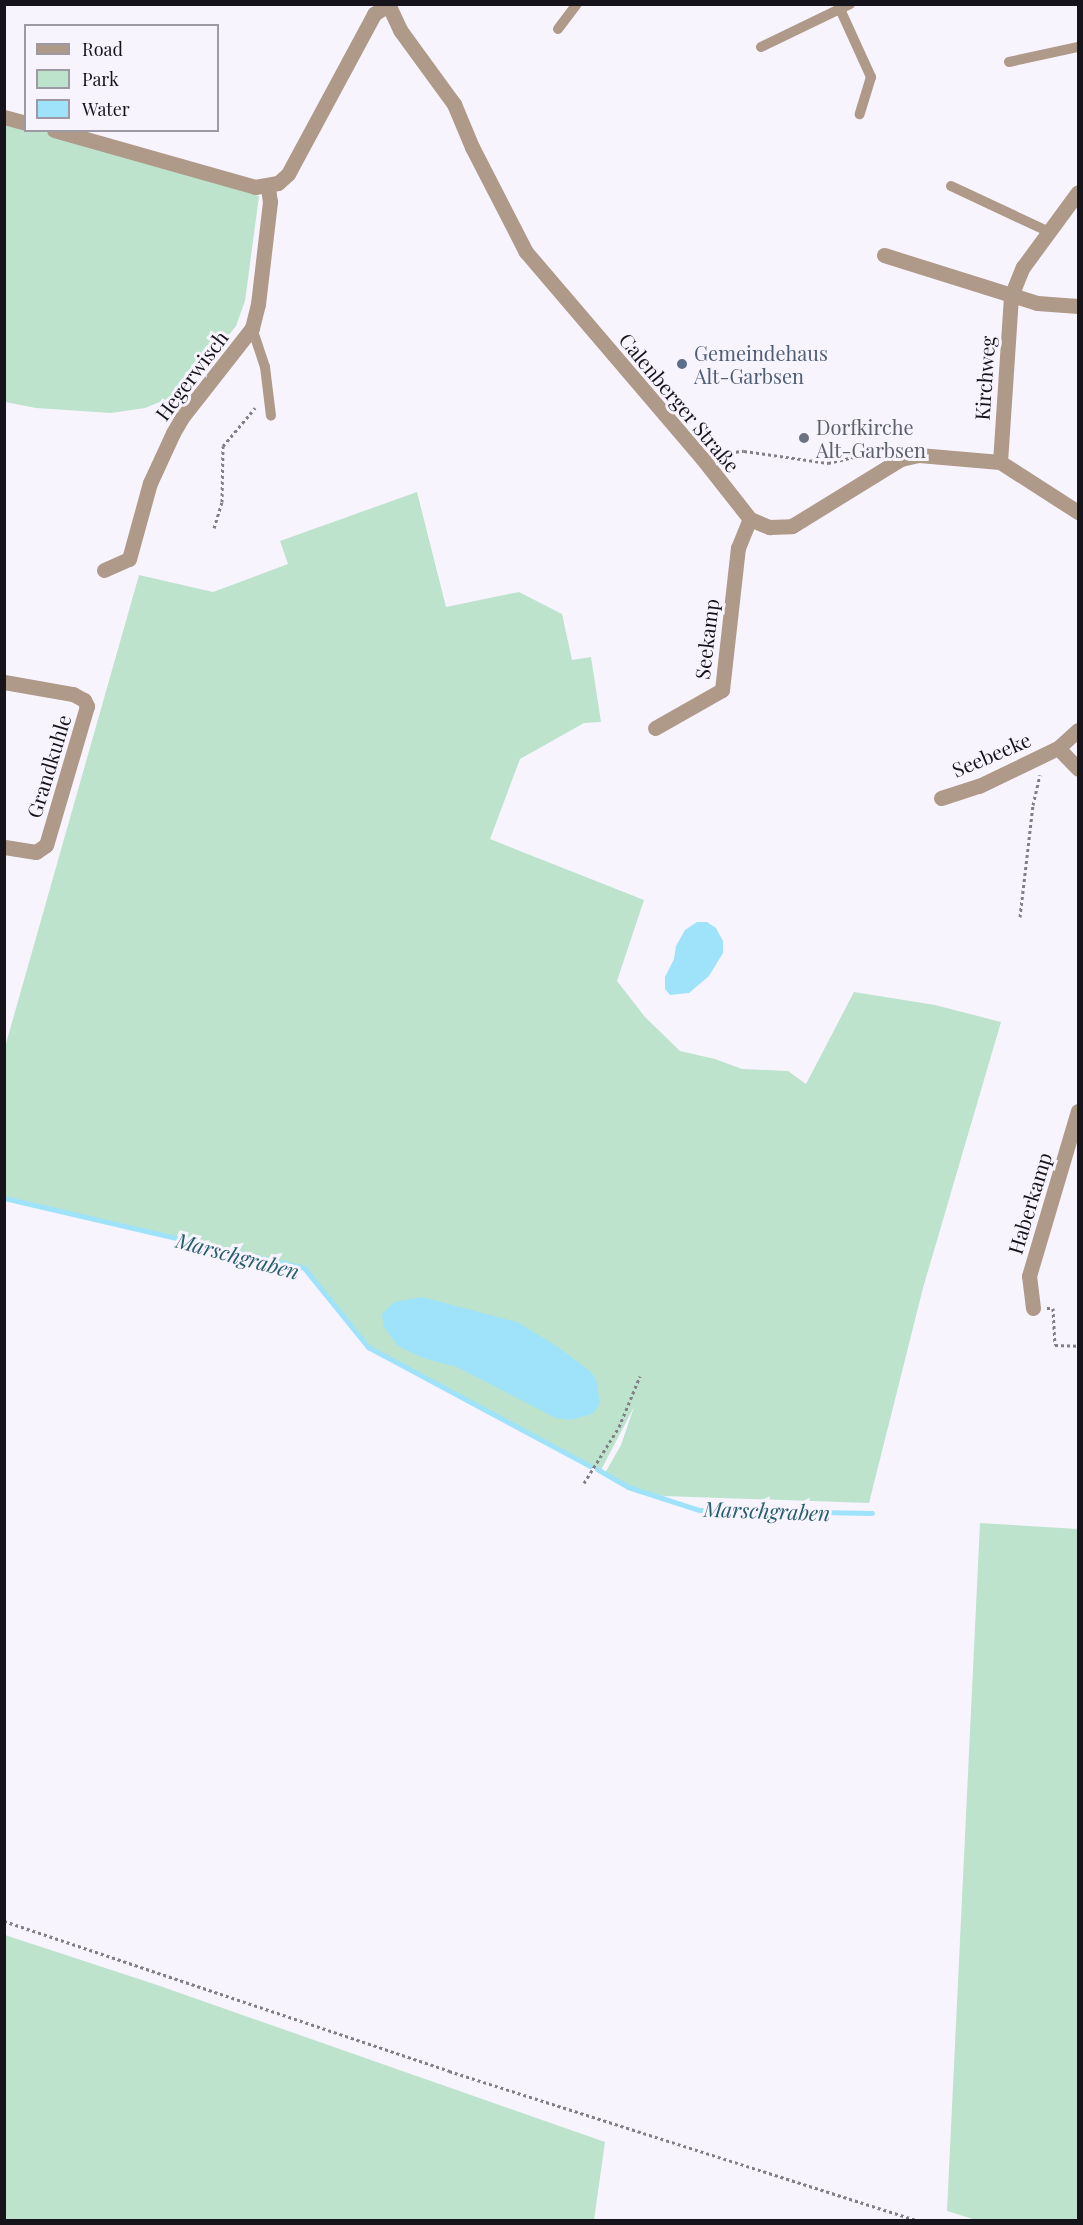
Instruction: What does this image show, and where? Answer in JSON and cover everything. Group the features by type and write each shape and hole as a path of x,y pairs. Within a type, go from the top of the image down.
{"street":[{"path":"61,132 255,187 268,187 278,183 288,174 374,14 388,5"},
{"name":"Calenberger Straße","path":"388,5 400,30 454,104 472,147 526,252 702,458 750,519"},
{"path":"4,117 24,122"},
{"name":"Hegerwisch","path":"104,570 129,560 150,483 173,433 183,416 252,328 258,304 270,202 268,187"},
{"name":"Kirchweg","path":"1000,462 1011,296 1023,267 1078,192"},
{"path":"884,255 1037,303 1078,306"},
{"path":"750,519 769,527 792,525 901,459 911,456 1000,462 1078,512"},
{"name":"Seekamp","path":"655,728 722,690 738,548 750,519"},
{"name":"Grandkuhle","path":"4,682 79,696 87,706 46,845 36,852 4,847"},
{"name":"Seebeeke","path":"941,798 979,786 1058,748 1078,730"},
{"name":"Seebeeke","path":"1058,748 1078,769"},
{"name":"Haberkamp","path":"1033,1308 1029,1275 1078,1111"}],"lane":[{"path":"558,29 577,4"},
{"path":"761,46 850,4"},
{"path":"840,9 871,77 860,114"},
{"path":"1009,62 1078,46"},
{"path":"951,186 1049,232"},
{"path":"252,328 262,354 271,416"}],"path":[{"path":"214,528 222,502 223,446 268,393"},
{"path":"702,458 744,451 828,464 883,450"},
{"path":"1020,917 1033,805 1042,755"},
{"path":"1033,1308 1053,1308 1055,1345 1078,1346"},
{"path":"584,1483 619,1427 640,1376"},
{"path":"4,1921 449,2072 917,2220"}],"green space":[{"path":"4,119 24,126 24,132 45,132 259,196 245,301 236,326 218,349 172,397 145,408 111,413 36,408 5,402"},
{"path":"417,492 446,607 519,592 562,614 572,660 591,657 601,722 584,723 520,759 490,839 644,900 617,981 645,1017 680,1051 715,1059 742,1069 788,1071 806,1084 854,992 935,1005 1001,1022 923,1288 869,1503 663,1496 628,1487 605,1473 621,1445 634,1407 601,1470 368,1347 304,1268 5,1198 5,1047 139,575 213,592 288,564 280,541"},
{"path":"980,1523 1078,1529 1078,2220 976,2220 947,2211"},
{"path":"5,1935 157,1985 605,2142 594,2220 5,2220"}],"water":[{"path":"697,922 707,922 716,928 723,941 723,953 709,976 689,993 670,995 665,989 665,977 674,959 676,946 685,930"},
{"path":"422,1297 517,1322 555,1345 590,1371 596,1379 600,1403 596,1410 592,1414 570,1420 556,1418 457,1367 423,1358 398,1346 384,1327 382,1314 394,1302"}],"waterway":[{"name":"Marschgraben","path":"4,1198 304,1268 368,1347 590,1466"},
{"name":"Marschgraben","path":"597,1469 628,1487 699,1510 872,1513"}],"place":[{"name":"Gemeindehaus Alt-Garbsen","path":"682,364"},
{"name":"Dorfkirche Alt-Garbsen","path":"804,438"}]}
